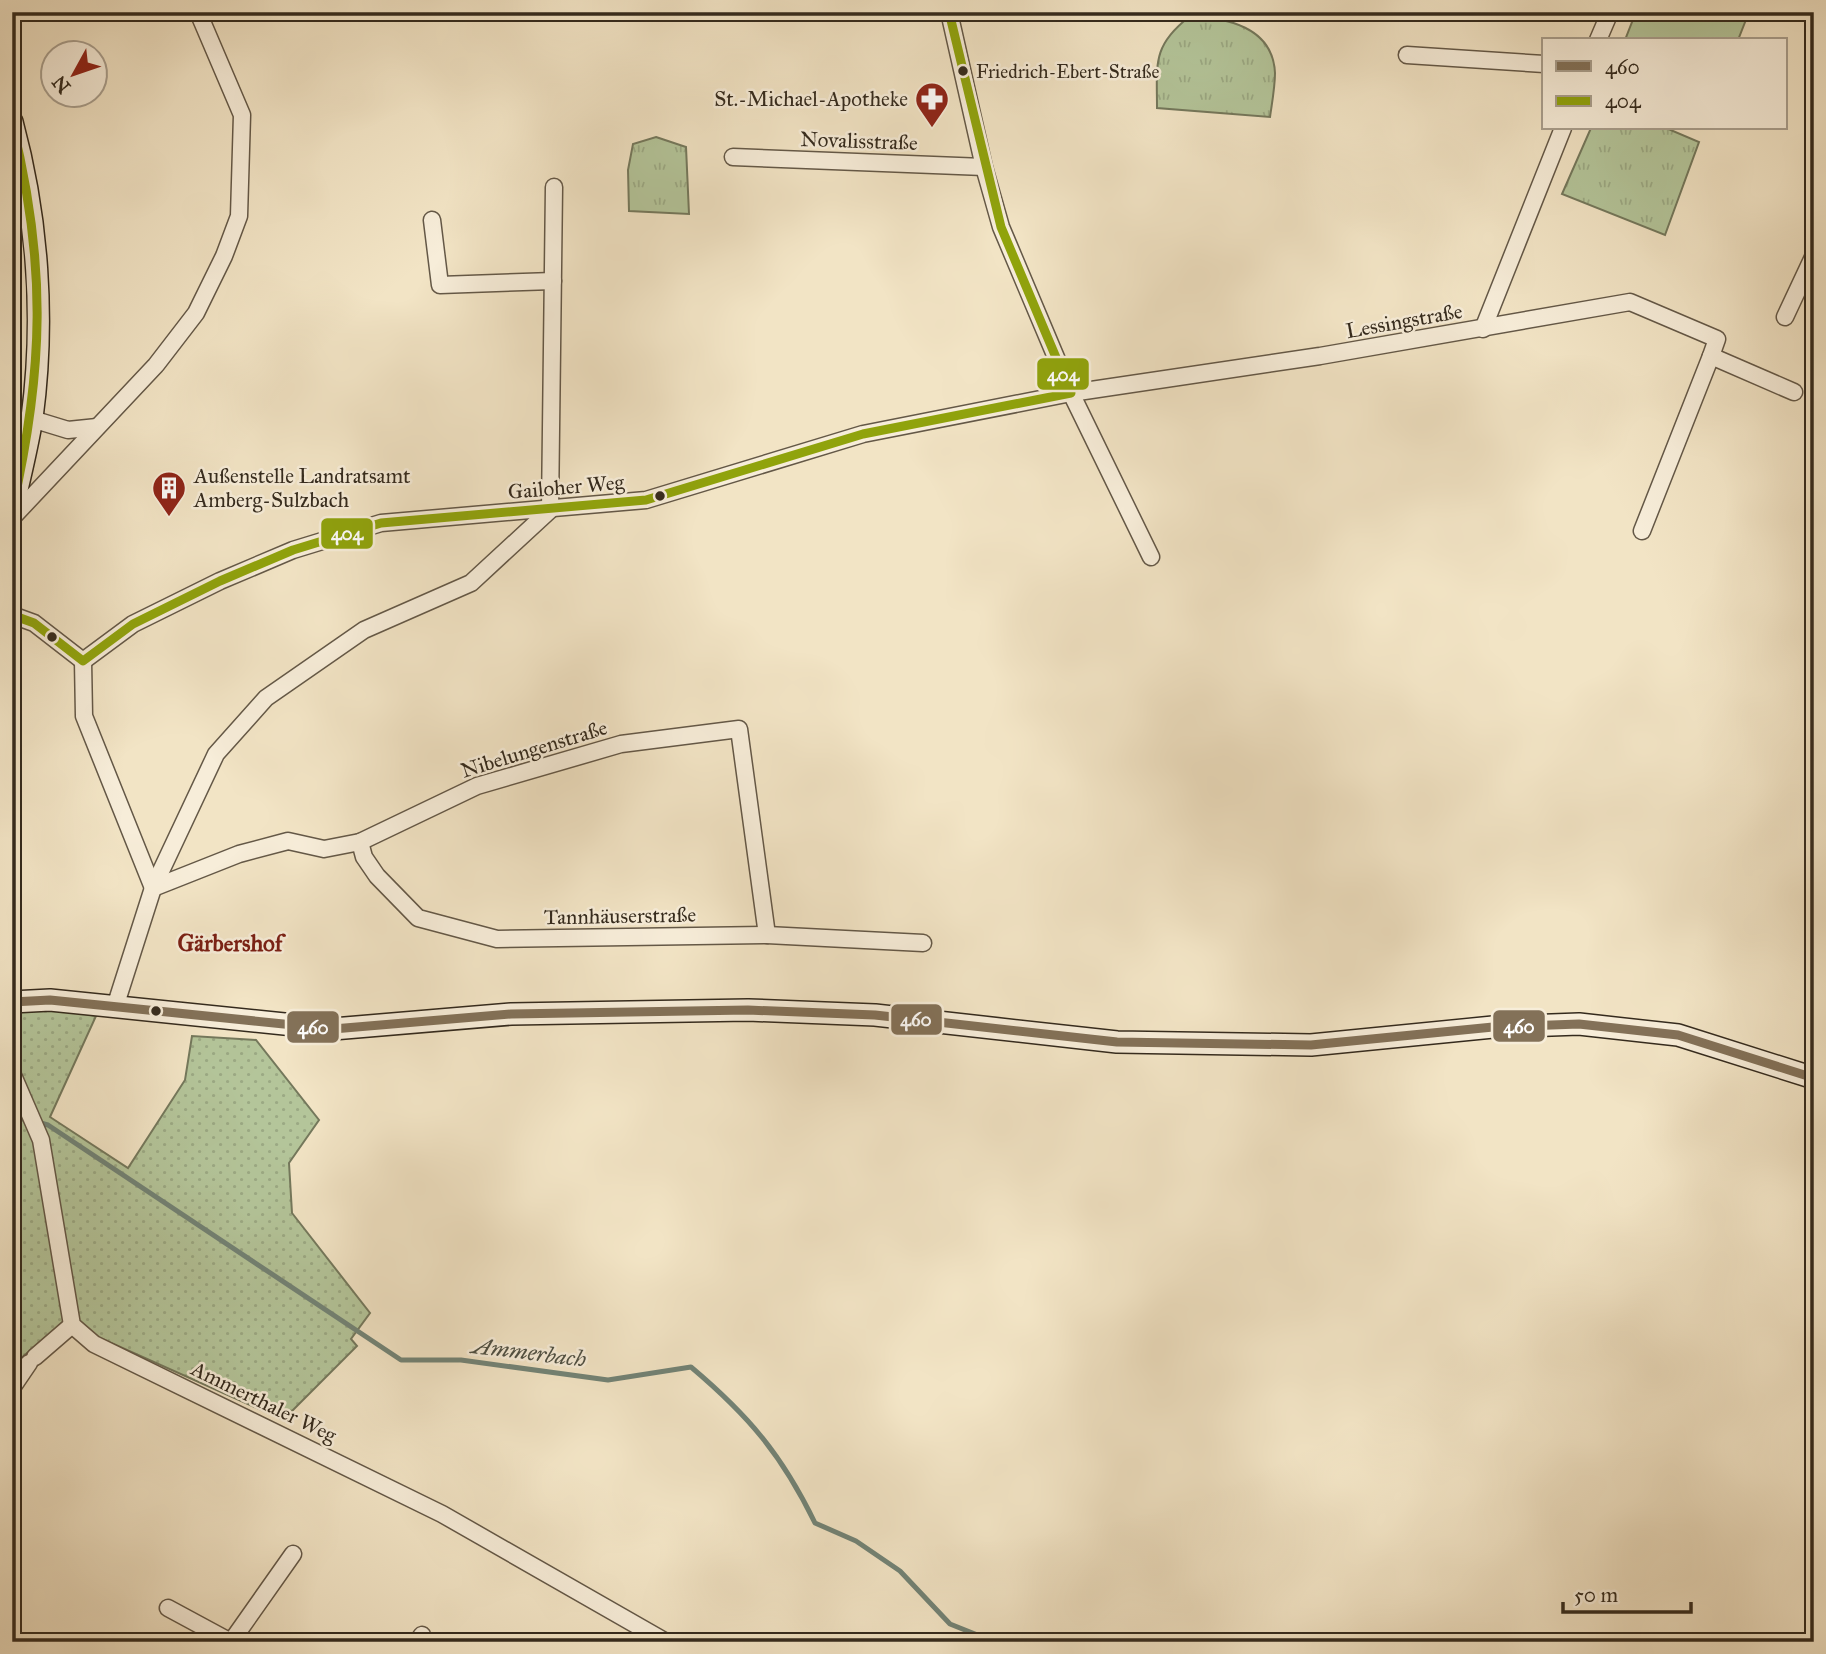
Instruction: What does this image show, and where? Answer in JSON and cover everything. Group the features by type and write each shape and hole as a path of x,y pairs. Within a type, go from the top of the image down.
{"street":[{"path":"12,518 156,365 196,313 225,256 239,216 242,115 198,12"},
{"path":"949,12 984,167 1001,227 1071,393 1151,557"},
{"path":"1599,38 1609,12"},
{"path":"1407,55 1542,64"},
{"path":"12,122 27,178 35,238 38,354 32,419 12,511"},
{"path":"1483,328 1562,130"},
{"name":"Novalisstraße","path":"733,157 984,167"},
{"path":"115,1007 153,888 216,754 266,698 364,630 471,583 550,510 554,187"},
{"path":"432,220 440,285 552,281"},
{"path":"1785,317 1814,255"},
{"name":"Lessingstraße","path":"1071,393 1630,302 1717,339 1711,356"},
{"path":"1642,531 1711,356 1794,392"},
{"name":"Gailoher Weg","path":"83,661 133,624 219,581 293,550 381,523 646,500 863,434 1071,393"},
{"path":"32,419 68,430 97,427"},
{"path":"12,615 34,623 83,661 84,716 153,888"},
{"name":"Nibelungenstraße","path":"153,888 240,854 288,841 324,849 360,842 477,786 621,744 739,729 767,935"},
{"name":"Tannhäuserstraße","path":"360,842 363,857 377,876 418,918 497,939 767,935 923,943"},
{"path":"12,1002 50,1000 333,1029 511,1014 748,1010 874,1015 1117,1042 1311,1045 1493,1027 1579,1024 1678,1035 1814,1078"},
{"path":"12,1073 41,1140 72,1325 32,1360 12,1388"},
{"name":"Ammerthaler Weg","path":"72,1325 94,1344 442,1514 666,1642"},
{"path":"169,1608 231,1642 293,1554"}],"green space":[{"path":"1636,12 1749,12 1739,38 1626,38"},
{"path":"1189,17 1232,23 1257,35 1266,45 1275,73 1270,117 1157,108 1159,57 1168,37"},
{"path":"1590,130 1671,130 1699,142 1665,235 1562,194"},
{"path":"656,137 686,147 689,214 629,211 628,170 633,144"},
{"path":"48,1007 96,1016 50,1117 128,1168 185,1080 192,1036 256,1040 319,1120 289,1163 292,1213 370,1313 351,1339 357,1346 284,1419 286,1421 98,1337 51,1333 20,1359 12,1352 12,1011"}],"waterway":[{"name":"Ammerbach","path":"12,1116 27,1120"},
{"name":"Ammerbach","path":"37,1122 48,1125 401,1360 461,1360 608,1380 691,1367 730,1402 762,1438 790,1477 815,1523 856,1541 900,1571 950,1624 995,1642"}],"transit line":[{"name":"404","path":"12,615 34,623 83,661 133,624 220,581 293,550 381,523 646,500 863,434 1071,393 1001,227 949,12"},
{"name":"404","path":"12,123 31,223 37,317 30,410 12,510"},
{"name":"460","path":"12,1002 50,1000 333,1029 511,1014 748,1010 875,1015 1117,1042 1311,1045 1493,1027 1579,1024 1678,1035 1814,1078"}],"place":[{"name":"Friedrich-Ebert-Straße","path":"963,71"},
{"name":"St.-Michael-Apotheke","path":"932,129"},
{"name":"Außenstelle Landratsamt Amberg-Sulzbach","path":"169,518"}],"district":[{"name":"Gärbershof","path":"230,943"}]}
